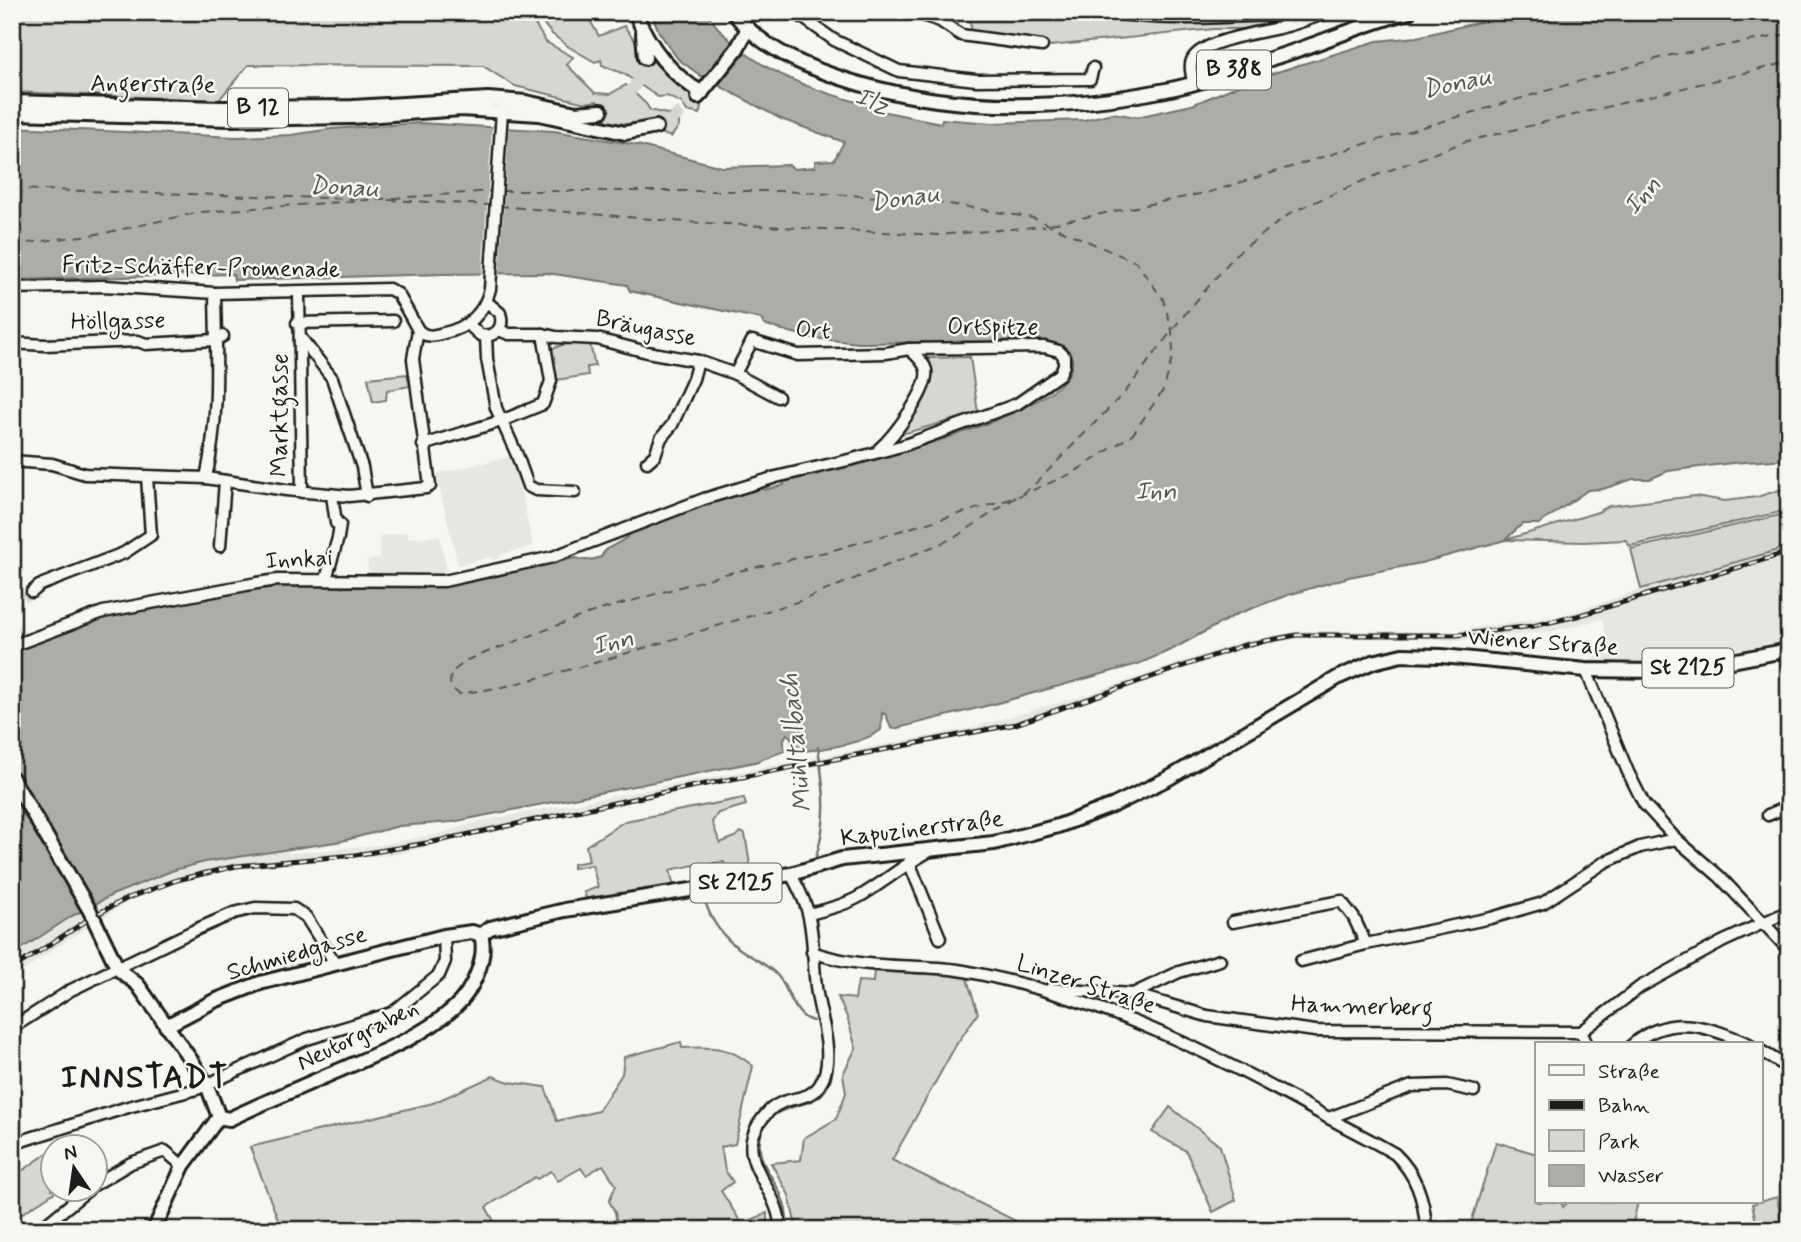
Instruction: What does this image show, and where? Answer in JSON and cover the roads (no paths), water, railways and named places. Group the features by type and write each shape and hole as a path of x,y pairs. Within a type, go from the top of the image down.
{"main road":[{"path":"635,12 642,30 670,70 682,82 701,93 737,49 747,30 733,12"},
{"name":"B 388","path":"747,30 802,64 895,94 983,105 1080,103 1168,90 1275,58 1409,12"},
{"path":"642,30 645,58"},
{"name":"Angerstraße","path":"12,102 233,108 353,107 454,100 503,106 625,133 656,127"},
{"name":"Angerstraße","path":"12,113 230,118 352,117 541,104 576,113 601,111"},
{"name":"Wiener Straße","path":"1339,677 1373,662 1402,655 1442,656 1586,670 1657,671 1759,657 1789,650"},
{"name":"Kapuzinerstraße","path":"481,935 491,928 565,910 791,874 842,859 929,852 1014,839 1114,805 1169,778 1339,677"},
{"path":"12,778 90,911 118,969 138,985 207,1085 219,1117 183,1166 153,1230"},
{"name":"St 2125","path":"444,936 472,932 481,935"},
{"name":"Neutorgraben","path":"219,1117 229,1119 394,1046 428,1027 455,1007 474,980 483,952 481,935"},
{"name":"Schmiedgasse","path":"166,1026 214,1001 260,983 444,936"}],"street":[{"path":"795,12 834,40 899,71 976,80 1090,79 1093,68"},
{"path":"913,12 940,21 961,35 1042,46"},
{"path":"1111,12 1143,18 1203,20 1278,15 1290,25"},
{"path":"1193,83 1190,66 1196,54 1213,45 1329,12"},
{"path":"12,461 52,464 72,471 206,478 332,495 367,496 430,486 413,359 418,330 427,336 460,329 480,314 487,302 503,106"},
{"name":"Fritz-Schäffer-Promenade","path":"12,288 104,286 215,293 389,289 398,294 418,330"},
{"name":"Marktgasse","path":"299,292 302,492"},
{"path":"206,478 213,449 217,405 220,338 215,293"},
{"path":"468,324 480,335 486,336 499,330 502,318 500,313 487,302"},
{"path":"298,323 393,321"},
{"name":"Bräugasse","path":"499,330 509,334 597,339 698,361 735,374 778,397"},
{"path":"423,445 500,421 546,401 551,382 543,334"},
{"path":"486,336 487,359 500,421 517,455 528,486 536,490 575,492"},
{"name":"Höllgasse","path":"12,343 45,345 138,341 145,344 220,338"},
{"path":"301,338 332,378 362,467 367,496"},
{"name":"Ort","path":"735,374 752,341 797,355 886,353 909,349"},
{"name":"Ortspitze","path":"875,452 905,445 1017,404 1060,374 1064,365 1064,356 1059,351 1044,347 909,349"},
{"name":"Ortspitze","path":"875,452 900,428 926,379 926,369 909,349"},
{"path":"648,462 655,455 661,438 673,425 698,361"},
{"name":"Innkai","path":"12,646 103,612 278,580 444,581 553,557 704,499 776,477 875,452"},
{"path":"38,587 124,553 148,537 152,531 147,477"},
{"path":"220,546 225,481"},
{"path":"326,579 340,524 336,523 332,495"},
{"path":"1586,670 1644,804 1676,839 1720,877 1765,922 1789,950"},
{"path":"1768,815 1789,806"},
{"path":"1301,961 1366,944 1491,918 1543,903 1605,862 1640,848 1676,839"},
{"path":"809,914 858,897 909,862 929,852"},
{"path":"909,862 940,939"},
{"path":"780,1230 778,1209 757,1167 752,1152 752,1140 768,1112 779,1103 814,1092 823,1077 826,1063 826,1036 817,994 809,914 791,874"},
{"path":"1233,922 1341,901 1354,918 1366,944"},
{"path":"12,1028 71,990 234,913 255,908 294,909 306,917 335,963"},
{"path":"1586,1042 1581,1032 1640,988 1722,942 1789,911"},
{"path":"12,1144 128,1107 190,1091 307,1039 392,1013 439,975 444,961 444,936"},
{"name":"Linzer Straße","path":"812,952 839,961 866,965 942,968 1039,988 1179,1039 1262,1080 1395,1154 1405,1164 1422,1199 1426,1230"},
{"name":"Hammerberg","path":"1133,993 1179,972 1220,960"},
{"name":"Hammerberg","path":"1039,988 1133,993 1207,1016 1315,1031 1581,1032"},
{"path":"1636,1042 1674,1024 1714,1029 1744,1042"},
{"path":"1762,1052 1789,1068"},
{"path":"1329,1118 1412,1086 1447,1085 1474,1091"},
{"path":"108,1177 131,1163 164,1151 183,1166"},
{"path":"41,1229 68,1204"}],"water":[{"path":"651,12 706,12 721,32 760,63 805,85 877,107 876,110 941,123 942,119 992,123 1084,120 1112,113 1137,117 1192,105 1251,80 1377,41 1417,37 1522,12 1789,12 1789,459 1668,471 1650,479 1633,479 1603,489 1588,490 1539,524 1522,524 1505,540 1421,563 1349,577 1288,595 1237,614 1173,649 1138,664 994,704 894,729 882,713 881,730 851,743 793,752 791,737 787,734 784,751 755,762 452,822 399,826 342,841 205,862 174,870 112,895 72,916 12,955 12,651 101,618 258,588 304,583 444,586 485,578 485,575 576,558 594,559 601,557 607,549 626,538 630,534 629,531 646,524 647,526 704,505 763,488 764,490 784,485 783,482 896,454 947,438 996,420 1036,401 1064,381 1072,360 1071,355 1061,346 1043,341 859,343 812,338 764,325 761,319 630,291 627,285 547,273 234,280 233,274 12,280 12,127 238,137 420,123 554,131 637,145 722,167 789,165 794,169 815,167 815,161 834,160 844,142 781,119 701,76 678,59 659,32"}],"waterway":[{"name":"Mühltalbach","path":"816,857 824,814 818,747"},
{"path":"703,893 711,917 724,936 773,971 801,1014 813,1021"},
{"name":"Mühltalbach","path":"788,1230 785,1206 763,1163 760,1139 763,1128 775,1114 817,1098 829,1083 833,1062 829,1021"}],"tunnel":[{"path":"601,111 631,91 640,76 645,58"},
{"path":"656,127 675,117 696,99"},
{"path":"12,607 32,592"}],"railway":[{"path":"99,913 126,899 177,880 236,866 355,855 433,842 665,792 1016,724 1244,645 1297,635 1457,635 1533,626 1577,616 1789,552"},
{"path":"12,969 86,921"}],"district":[{"name":"INNSTADT","path":"145,1078"}],"water label":[{"name":"Donau","path":"1457,84"},
{"name":"Ilz","path":"872,102"},
{"name":"Donau","path":"344,188"},
{"name":"Inn","path":"1643,196"},
{"name":"Donau","path":"905,199"},
{"name":"Inn","path":"1156,492"},
{"name":"Inn","path":"613,643"}]}
